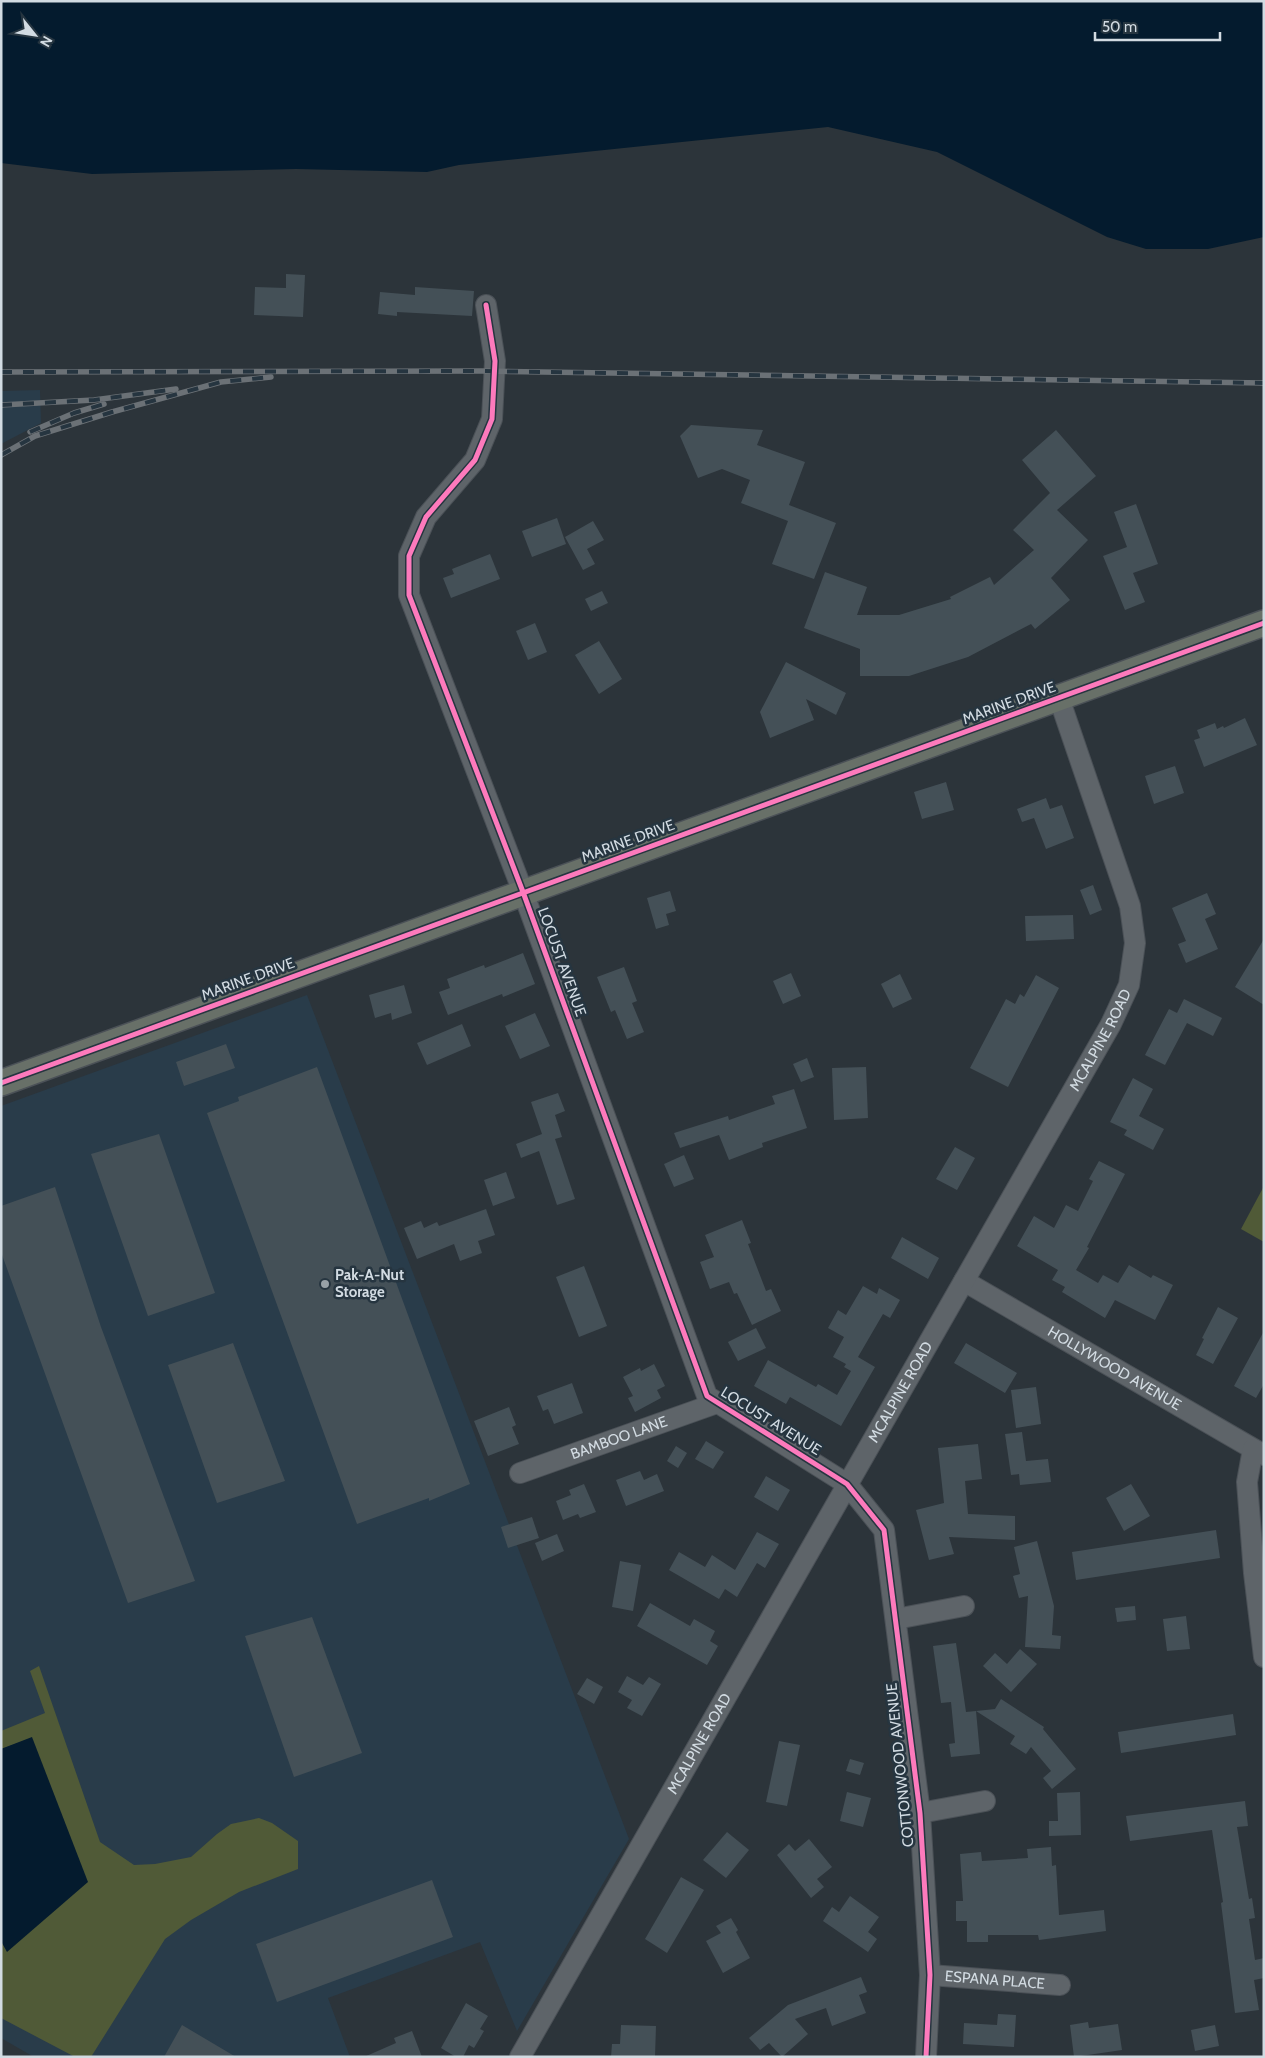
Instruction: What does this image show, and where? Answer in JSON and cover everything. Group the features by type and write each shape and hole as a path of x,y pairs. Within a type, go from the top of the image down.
{"main road":[{"name":"MARINE DRIVE","path":"1,1082 1264,623"}],"street":[{"name":"LOCUST AVENUE","path":"486,305 495,362 492,419 475,460 426,517 409,556 409,595 523,892 707,1396 847,1484"},
{"name":"MCALPINE ROAD","path":"520,2057 1111,1024 1129,985 1135,943 1130,906 1059,698"},
{"name":"HOLLYWOOD AVENUE","path":"964,1281 1258,1452"},
{"name":"BAMBOO LANE","path":"520,1473 717,1402"},
{"path":"1258,1452 1247,1482 1254,1573 1264,1657"},
{"name":"COTTONWOOD AVENUE","path":"847,1484 884,1530 920,1813 930,1975 926,2057"},
{"path":"896,1619 964,1606"},
{"path":"920,1813 984,1801"},
{"name":"ESPANA PLACE","path":"930,1975 1060,1985"}],"shaded area":[{"path":"1,1 1264,1 1264,237 1208,249 1146,249 1107,237 937,152 828,127 459,165 427,172 296,169 92,174 1,163"},
{"path":"40,390 41,423 1,444 1,391"},
{"path":"307,995 629,1839 517,2031 480,1942 328,1998 350,2057 34,2057 1,2038 1,1106"},
{"path":"32,1737 88,1882 7,1952 1,1941 1,1749"}],"green space":[{"path":"1264,1186 1264,1242 1241,1229"},
{"path":"39,1666 100,1842 134,1865 155,1864 191,1857 231,1824 259,1818 272,1823 298,1841 298,1869 239,1892 191,1920 165,1939 91,2057 75,2057 1,2018 1,1941 7,1951 32,1738 1,1749 1,1731 45,1713 30,1671"}],"building":[{"path":"286,274 305,275 303,317 254,315 255,287 286,288"},
{"path":"415,287 474,291 472,316 397,312 397,316 378,314 380,292 415,295"},
{"path":"691,425 763,430 757,445 805,462 789,505 836,523 814,579 772,564 788,521 741,503 750,480 722,469 698,478 680,436"},
{"path":"1056,430 1096,476 1057,510 1088,540 1051,578 1070,600 1035,629 1031,624 968,657 909,676 860,676 860,649 804,628 825,572 867,587 857,615 899,615 951,599 950,597 990,577 994,585 1034,550 1013,530 1050,493 1022,460"},
{"path":"1136,504 1158,564 1133,573 1145,602 1125,610 1103,556 1127,547 1114,512"},
{"path":"557,518 566,544 532,557 522,531"},
{"path":"593,521 604,540 587,549 595,564 583,570 565,537"},
{"path":"490,554 500,579 451,598 443,578 454,574 452,569"},
{"path":"602,591 608,603 591,611 585,599"},
{"path":"535,623 547,652 528,660 516,631"},
{"path":"599,641 622,679 599,694 575,655"},
{"path":"786,662 846,693 836,715 806,699 814,720 770,738 760,712"},
{"path":"1245,718 1257,745 1204,767 1194,740 1200,738 1197,730 1215,723 1217,729 1223,726 1224,728"},
{"path":"1175,766 1184,793 1154,804 1145,776"},
{"path":"946,782 954,810 922,819 914,792"},
{"path":"1046,798 1050,809 1062,805 1074,838 1046,849 1034,818 1022,822 1017,809"},
{"path":"1093,885 1102,910 1090,915 1080,890"},
{"path":"670,891 676,911 666,914 669,925 656,929 647,898"},
{"path":"1207,893 1216,914 1205,919 1218,949 1186,963 1178,944 1186,941 1172,908"},
{"path":"1073,915 1074,939 1026,941 1025,916"},
{"path":"1264,939 1264,1005 1235,987"},
{"path":"523,953 535,984 503,997 502,994 448,1015 439,992 450,988 447,979 484,965 485,968"},
{"path":"624,967 637,1001 632,1003 644,1032 627,1039 615,1010 611,1012 597,977"},
{"path":"791,973 801,996 783,1004 773,981"},
{"path":"900,974 912,999 893,1008 881,984"},
{"path":"1036,975 1059,988 1008,1087 970,1068 1006,999 1015,1004 1020,994 1024,997"},
{"path":"404,985 412,1013 392,1020 391,1013 375,1018 369,995"},
{"path":"1184,999 1222,1018 1213,1036 1187,1023 1165,1065 1145,1055 1169,1009 1177,1013"},
{"path":"535,1013 550,1046 520,1059 505,1026"},
{"path":"462,1024 471,1046 427,1065 417,1043"},
{"path":"226,1044 235,1068 184,1086 176,1062"},
{"path":"807,1058 814,1077 801,1082 793,1064"},
{"path":"317,1067 470,1484 429,1501 429,1498 357,1524 207,1113 239,1101 238,1097"},
{"path":"866,1067 868,1118 834,1120 832,1068"},
{"path":"1133,1078 1153,1089 1139,1116 1164,1129 1153,1150 1124,1135 1127,1130 1110,1122"},
{"path":"794,1089 807,1128 762,1143 763,1147 729,1160 719,1135 680,1148 674,1133 728,1116 729,1120 775,1104 772,1096"},
{"path":"558,1093 565,1111 555,1115 562,1137 555,1139 575,1199 557,1205 539,1151 521,1158 516,1144 542,1134 531,1102"},
{"path":"159,1134 215,1293 148,1316 91,1154"},
{"path":"955,1147 975,1158 957,1190 936,1179"},
{"path":"684,1155 694,1179 674,1187 664,1164"},
{"path":"1099,1161 1125,1174 1087,1247 1089,1248 1076,1270 1098,1283 1103,1275 1118,1283 1129,1265 1151,1278 1153,1275 1173,1285 1155,1320 1115,1300 1105,1318 1062,1292 1065,1287 1052,1280 1058,1270 1017,1246 1034,1216 1054,1228 1066,1205 1078,1211 1093,1181 1089,1179"},
{"path":"506,1172 515,1198 493,1206 484,1180"},
{"path":"55,1187 101,1327 195,1581 128,1603 1,1252 1,1206"},
{"path":"486,1209 495,1235 478,1241 482,1253 460,1261 454,1244 417,1259 404,1228 421,1221 424,1228 437,1222 439,1226"},
{"path":"742,1220 751,1243 748,1244 766,1291 771,1289 781,1311 752,1325 737,1293 734,1294 729,1282 710,1289 700,1262 714,1257 705,1235"},
{"path":"902,1237 939,1258 928,1279 891,1258"},
{"path":"584,1266 607,1326 579,1337 556,1277"},
{"path":"863,1286 877,1294 879,1288 900,1300 890,1318 883,1314 858,1357 875,1367 841,1426 790,1397 786,1404 754,1386 768,1360 816,1387 818,1384 837,1395 851,1371 844,1367 846,1364 833,1357 844,1337 828,1328 838,1310 846,1315"},
{"path":"1218,1307 1238,1318 1213,1364 1196,1355 1204,1339 1202,1338"},
{"path":"756,1328 766,1348 738,1361 728,1342"},
{"path":"1264,1331 1264,1384 1256,1398 1234,1386"},
{"path":"233,1343 285,1481 217,1503 168,1365"},
{"path":"966,1343 1017,1373 1005,1393 954,1363"},
{"path":"654,1364 665,1386 657,1390 661,1398 635,1412 628,1398 633,1396 623,1377 640,1368 641,1371"},
{"path":"572,1383 583,1413 554,1424 548,1409 543,1411 537,1396"},
{"path":"1036,1387 1041,1424 1016,1428 1011,1390"},
{"path":"509,1407 516,1425 512,1427 519,1444 488,1456 474,1421"},
{"path":"1022,1432 1026,1461 1048,1459 1051,1482 1020,1485 1019,1474 1011,1475 1005,1434"},
{"path":"706,1441 724,1452 713,1469 695,1459"},
{"path":"978,1444 982,1479 965,1481 968,1514 1015,1516 1015,1540 949,1537 954,1554 929,1560 916,1510 944,1503 938,1448"},
{"path":"676,1446 687,1453 678,1468 667,1461"},
{"path":"640,1471 644,1480 657,1474 664,1491 626,1506 616,1480"},
{"path":"766,1476 790,1490 778,1511 754,1497"},
{"path":"584,1484 596,1512 580,1518 578,1514 563,1520 556,1501 571,1495 569,1490"},
{"path":"1131,1484 1150,1516 1124,1531 1106,1498"},
{"path":"532,1517 539,1538 508,1548 501,1527"},
{"path":"1216,1530 1220,1558 1076,1580 1072,1552"},
{"path":"757,1532 779,1544 765,1568 757,1563 737,1597 725,1589 719,1599 669,1570 679,1552 705,1567 712,1555 735,1570"},
{"path":"557,1534 564,1551 542,1561 535,1543"},
{"path":"1037,1541 1054,1606 1052,1635 1061,1636 1060,1649 1025,1647 1028,1596 1019,1598 1013,1576 1020,1574 1014,1547"},
{"path":"620,1561 641,1565 633,1611 612,1607"},
{"path":"650,1603 690,1626 694,1619 715,1631 710,1641 718,1646 707,1665 637,1626"},
{"path":"1135,1606 1136,1620 1117,1622 1115,1608"},
{"path":"1186,1616 1190,1649 1167,1651 1163,1619"},
{"path":"312,1617 362,1753 294,1777 245,1636"},
{"path":"956,1643 966,1712 976,1711 980,1754 951,1757 949,1744 955,1743 951,1702 941,1703 933,1646"},
{"path":"1020,1649 1037,1664 1011,1692 983,1666 995,1653 1007,1664"},
{"path":"627,1676 643,1685 649,1677 661,1684 642,1716 627,1708 632,1700 618,1692"},
{"path":"587,1678 603,1687 594,1704 577,1694"},
{"path":"1001,1699 1044,1727 1043,1729 1076,1769 1052,1789 1043,1778 1051,1771 1031,1747 1026,1754 1010,1744 1015,1736 976,1711 995,1709"},
{"path":"1233,1714 1236,1735 1121,1753 1118,1732"},
{"path":"779,1741 800,1745 787,1806 766,1802"},
{"path":"850,1759 864,1763 860,1775 846,1771"},
{"path":"847,1792 871,1798 863,1827 840,1821"},
{"path":"1080,1792 1081,1835 1049,1836 1049,1821 1058,1821 1057,1793"},
{"path":"1245,1801 1248,1826 1237,1827 1249,1899 1252,1898 1255,1918 1249,1919 1255,1960 1264,1958 1264,1978 1254,1980 1259,2010 1235,2013 1221,1903 1223,1902 1212,1830 1130,1841 1126,1816"},
{"path":"727,1832 749,1850 726,1878 703,1860"},
{"path":"809,1839 832,1867 817,1879 824,1887 811,1898 777,1855 789,1844 795,1851"},
{"path":"1051,1847 1052,1866 1056,1865 1059,1915 1104,1910 1106,1931 1039,1940 1038,1935 988,1935 988,1942 967,1942 967,1921 956,1921 956,1901 963,1901 960,1854 981,1852 982,1861 1028,1858 1027,1849"},
{"path":"681,1877 704,1890 667,1953 645,1939"},
{"path":"432,1880 453,1937 277,2002 256,1944"},
{"path":"850,1896 879,1917 868,1932 877,1939 868,1952 823,1921 832,1907 839,1912"},
{"path":"731,1918 750,1958 723,1973 706,1941 721,1933 716,1926"},
{"path":"861,1977 867,1992 859,1995 866,2013 832,2026 826,2008 795,2019 808,2034 782,2057 769,2043 760,2050 749,2038 788,2005"},
{"path":"466,2003 488,2016 480,2029 484,2031 474,2048 469,2045 463,2057 456,2057 441,2048"},
{"path":"998,2014 1016,2015 1014,2047 963,2044 964,2023 997,2025"},
{"path":"1088,2022 1089,2028 1118,2024 1122,2050 1074,2057 1070,2025"},
{"path":"182,2025 236,2057 164,2057"},
{"path":"621,2025 656,2026 655,2057 611,2057 612,2044 620,2044"},
{"path":"1215,2025 1219,2046 1195,2051 1191,2030"},
{"path":"412,2031 422,2057 364,2057 396,2043 394,2038"}],"railway":[{"path":"1,372 482,371 1264,383"},
{"path":"1,455 35,436 112,412 221,382 271,377"},
{"path":"1,405 94,400 176,389"},
{"path":"30,432 74,413 104,404"}],"cycle path":[{"path":"486,305 495,361 492,419 475,460 426,517 409,556 409,595 523,892 707,1396 847,1484 884,1530 920,1813 930,1975 926,2057"},
{"path":"1,1083 1264,623"}],"place":[{"name":"Pak-A-Nut Storage","path":"325,1284"}]}
